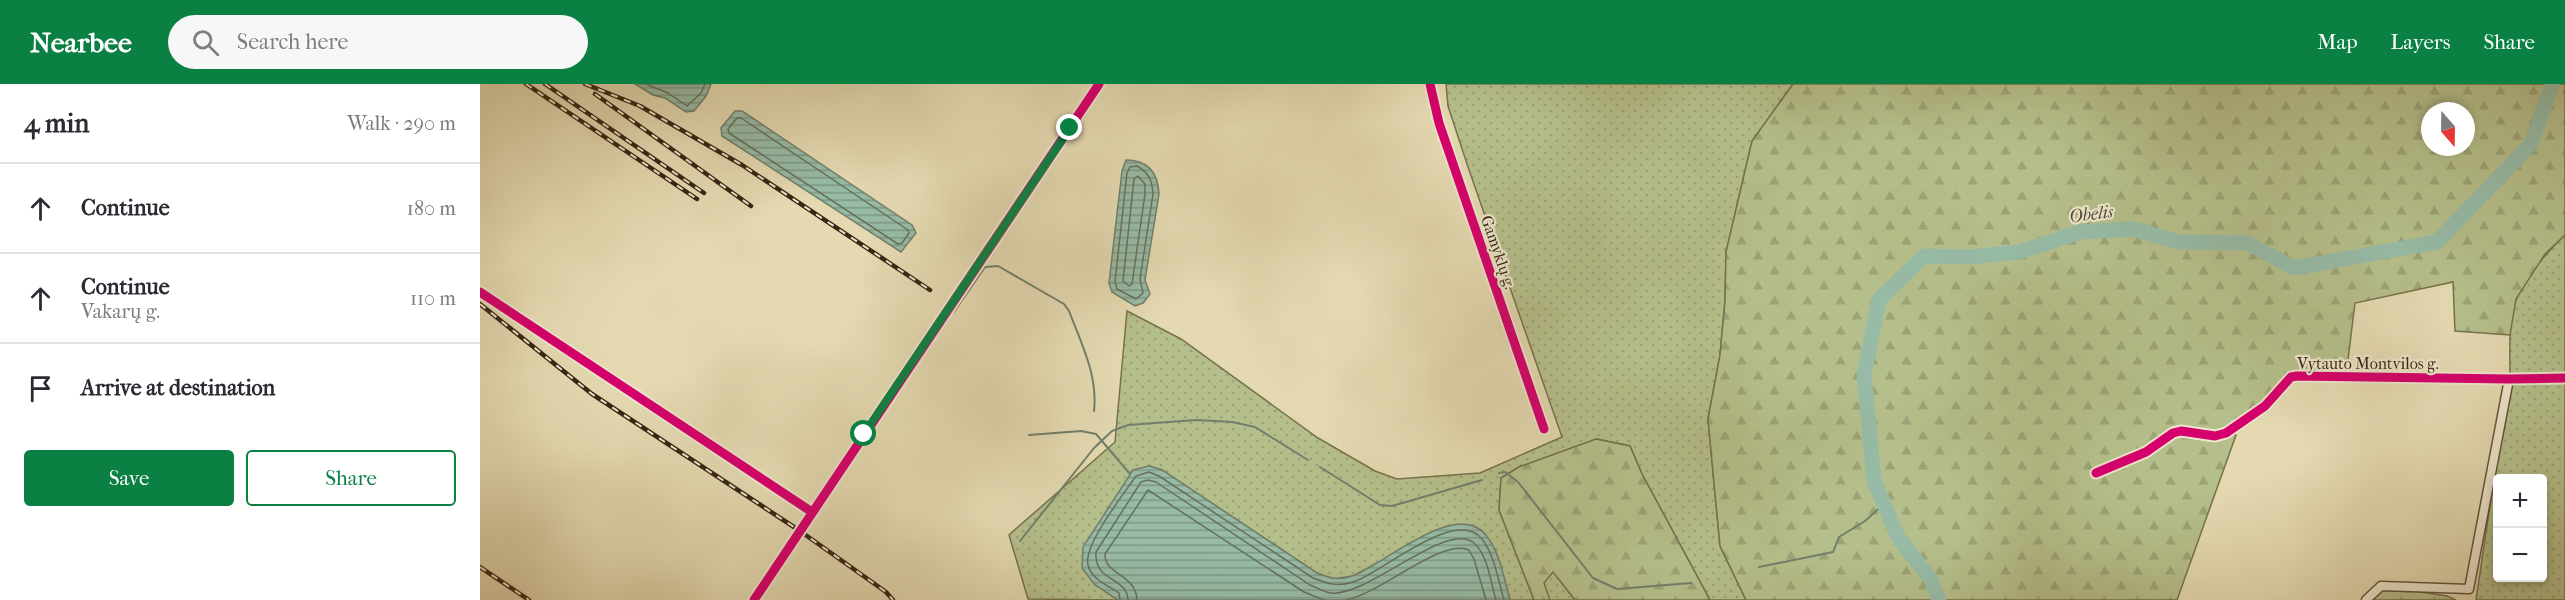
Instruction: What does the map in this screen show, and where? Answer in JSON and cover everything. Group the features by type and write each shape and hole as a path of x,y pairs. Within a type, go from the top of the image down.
{"street":[{"path":"754,600 1099,84"},
{"name":"Gamyklų g.","path":"1430,84 1446,144 1544,429"},
{"path":"480,292 812,512"},
{"name":"Vytauto Montvilos g.","path":"2096,473 2145,452 2173,433 2181,431 2215,436 2226,433 2265,406 2291,377 2565,378"},
{"path":"2366,600 2382,586 2469,589 2509,379"}],"green space":[{"path":"1446,84 1793,84 1752,141 1726,252 1725,301 1720,355 1708,419 1720,546 1746,600 1710,600 1642,474 1630,446 1597,439 1519,467 1501,478 1499,510 1534,600 1510,600 1495,549 1381,561 1353,576 1333,579 1317,573 1162,470 1149,466 1094,584 1118,600 1028,599 1009,535 1115,442 1127,311 1181,339 1318,438 1375,471 1397,479 1480,473 1562,437 1468,167 1448,106"},
{"path":"1793,84 2565,84 2565,235 2545,254 2516,299 2510,335 2455,331 2453,282 2355,303 2346,376 2297,376 2265,406 2227,433 2236,435 2177,600 1746,600 1720,546 1708,419 1720,355 1725,301 1726,252 1752,141"},
{"path":"2565,235 2565,600 2476,600 2493,486 2493,582 2547,582 2547,474 2495,474 2510,371 2512,314 2517,298 2538,264"},
{"path":"1596,439 1630,446 1642,474 1710,600 1575,600 1553,572 1544,583 1550,600 1534,600 1499,510 1501,478 1519,467"},
{"path":"1553,571 1575,600 1550,600 1543,583"},
{"path":"2381,586 2447,596 2456,600 2366,600"}],"water":[{"path":"635,84 711,84 706,96 694,111 686,112 665,98 653,95"},
{"path":"735,111 742,111 912,225 916,233 901,252 722,136 721,128"},
{"path":"1126,160 1140,162 1150,169 1157,180 1159,194 1145,280 1150,294 1143,303 1135,306 1112,292 1109,283 1122,171"},
{"path":"1149,466 1162,470 1317,573 1334,578 1347,578 1365,570 1438,529 1457,524 1473,526 1486,535 1495,550 1510,600 1118,600 1094,584 1082,568 1083,547 1133,470"}],"waterway":[{"name":"Obelis","path":"1939,600 1931,580 1898,537 1874,481 1864,375 1879,300 1924,256 1969,257 2019,252 2080,232 2134,229 2178,242 2247,243 2294,268 2437,242 2531,144 2552,84"},
{"path":"954,312 985,267 998,266 1064,304 1069,311 1091,372 1095,398 1094,411"},
{"path":"1020,541 1094,448 1112,431 1128,425 1196,420 1232,422 1255,427 1308,460"},
{"path":"1029,435 1081,431 1096,434 1130,474"},
{"path":"1320,467 1380,505 1392,506 1482,480"},
{"path":"1499,473 1505,472 1518,482 1593,578 1617,589 1691,583"},
{"path":"1759,567 1833,552 1839,537 1865,521 1884,504"}],"railway":[{"path":"526,84 697,199"},
{"path":"545,84 704,193"},
{"path":"585,84 640,106 742,165 930,290"},
{"path":"595,94 751,206"},
{"path":"480,304 592,394 800,531 886,592 893,600"},
{"path":"480,567 529,600"}],"cycle path":[{"path":"754,600 1099,84"},
{"path":"1430,84 1439,123 1544,429"},
{"path":"480,292 812,512"},
{"path":"2096,473 2146,452 2173,433 2181,431 2215,436 2226,433 2265,406 2291,377 2565,378"}],"route":[{"path":"864,434 1070,128"}]}
